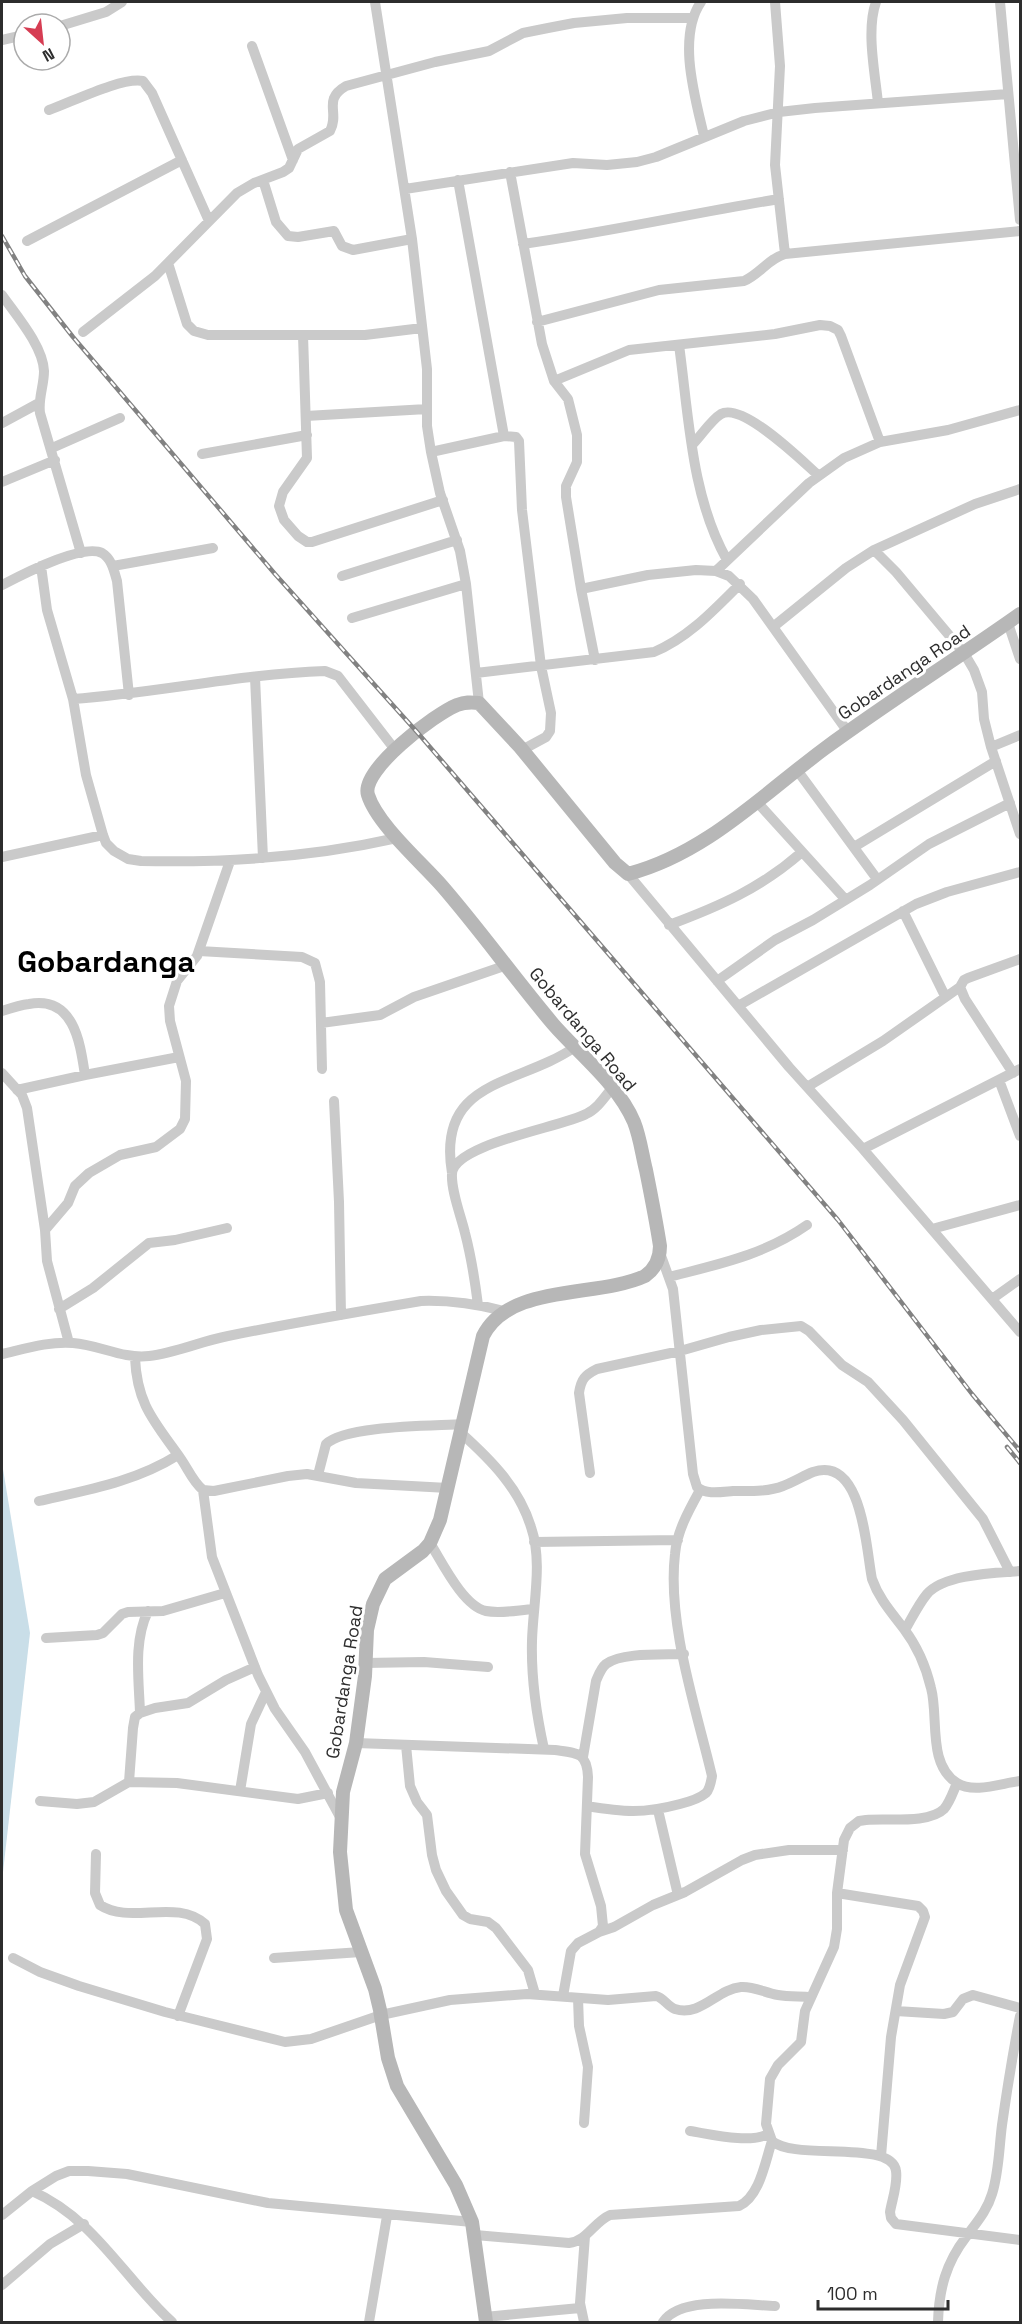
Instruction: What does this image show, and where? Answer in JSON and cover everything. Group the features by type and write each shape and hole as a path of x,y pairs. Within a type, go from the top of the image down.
{"main road":[{"name":"Gobardanga Road","path":"628,874 665,861 689,849 757,802 848,732 1020,614"},
{"name":"Gobardanga Road","path":"479,704 470,702 452,708 417,732 374,772 368,780 366,790 372,806 397,838 470,918 552,1023 612,1088 627,1108 636,1129 654,1212 660,1253"},
{"path":"479,704 522,750 615,863 628,874"},
{"path":"504,1311 562,1294 639,1279 653,1269 660,1253"},
{"name":"Gobardanga Road","path":"485,2320 477,2272 474,2229 456,2185 397,2086 388,2058 375,1989 348,1918 343,1893 340,1817 343,1792 356,1743 367,1630 373,1604 385,1579 423,1551 430,1543 441,1520 483,1336 493,1320 504,1311"}],"street":[{"path":"72,22 106,12 122,2"},
{"path":"375,2 412,239 427,369 427,409 431,452 443,500 457,540 466,584 479,704"},
{"path":"701,2 692,18 689,49 704,136"},
{"path":"775,2 780,66 775,165 785,254"},
{"path":"876,2 872,19 878,102"},
{"path":"1000,2 1008,94 1017,140 1020,220"},
{"path":"83,332 138,291 237,193 289,168 298,149 330,131 333,122 333,97 339,91 388,75 489,51 523,33 574,23 652,16 692,18"},
{"path":"252,46 293,160"},
{"path":"49,110 121,83 143,81 152,93 209,221"},
{"path":"405,189 573,163 622,165 656,157 744,121 779,112 878,102 1008,94"},
{"path":"27,241 182,160"},
{"path":"510,172 546,361 554,381 568,399 577,435 577,462 566,486 566,496 595,660"},
{"path":"263,180 276,222 288,236 298,237 334,231 342,246 353,250 412,239"},
{"path":"458,180 504,436"},
{"path":"523,244 608,232 712,210 779,199"},
{"path":"537,322 659,290 744,281 753,277 775,257 785,254 1020,231"},
{"path":"168,263 187,324 194,331 208,335 365,335 423,328"},
{"path":"2,295 29,333 40,355 44,372 39,413 52,448 81,552"},
{"path":"554,381 629,350 774,334 820,325 830,326 838,330 841,336 880,442"},
{"path":"303,335 307,458 305,464 283,492 279,506 284,520 303,541 312,542 443,500"},
{"path":"679,345 693,445 709,523 728,560"},
{"path":"2,423 39,403"},
{"path":"306,416 427,409"},
{"path":"716,571 818,475 844,458 880,442 948,430 1020,410"},
{"path":"693,445 719,415 732,412 765,431 818,475"},
{"path":"52,448 120,418"},
{"path":"202,454 307,435"},
{"path":"431,452 504,436 516,437 520,447 522,510 542,666 551,713 550,731 540,742 522,750"},
{"path":"2,482 55,460"},
{"path":"773,627 846,568 874,550 975,504 1020,489"},
{"path":"342,576 457,540"},
{"path":"113,566 213,548"},
{"path":"874,550 896,572 964,653 974,670 982,692 984,719 991,747 1020,834"},
{"path":"2,585 41,566 81,552 101,553 113,566 119,597 129,695"},
{"path":"41,566 47,610 73,699 86,775 106,843 128,859 230,861 352,847 397,838"},
{"path":"581,589 648,575 696,570 716,571 729,576 740,584 773,627 848,732"},
{"path":"352,618 466,584"},
{"path":"476,673 654,652 671,645 707,616 740,584"},
{"path":"1008,623 1020,659"},
{"path":"73,699 129,695 255,677 325,671 338,676 396,751"},
{"path":"255,677 263,858"},
{"path":"991,747 1020,735"},
{"path":"854,847 996,761"},
{"path":"797,770 877,879"},
{"path":"757,802 845,900"},
{"path":"717,981 775,940 845,900 929,844 1010,803"},
{"path":"2,857 103,835"},
{"path":"669,925 743,894 779,873 802,852"},
{"path":"45,1230 68,1203 75,1186 89,1173 120,1155 156,1147 180,1129 185,1119 187,1090 170,1021 170,1006 177,981 199,951 230,861"},
{"path":"738,1006 903,912 946,892 1020,872"},
{"path":"628,874 807,1088 863,1149 1020,1332"},
{"path":"903,912 945,996"},
{"path":"199,951 310,959 318,968 322,1069"},
{"path":"807,1088 883,1041 960,987 964,980 1020,959"},
{"path":"321,1023 380,1015 414,997 507,965"},
{"path":"863,1149 1017,1071 964,999 960,987"},
{"path":"2,1011 30,1003 57,1006 68,1016 80,1042 85,1075"},
{"path":"478,1305 452,1173 449,1143 452,1130 466,1105 489,1087 556,1059 575,1047"},
{"path":"17,1090 179,1058"},
{"path":"2,1073 17,1090 27,1108 45,1230 47,1261 69,1343"},
{"path":"999,1080 1020,1136"},
{"path":"452,1173 460,1160 469,1154 508,1138 566,1123 587,1114 612,1088"},
{"path":"334,1101 341,1315"},
{"path":"932,1229 1020,1205"},
{"path":"669,1277 758,1253 807,1225"},
{"path":"59,1309 93,1288 149,1243 186,1238 227,1228"},
{"path":"660,1253 669,1277 680,1351 694,1482 700,1490 706,1492 770,1489 824,1470 839,1475 849,1485 857,1500 876,1590 881,1601 905,1630 920,1656 932,1691 937,1748 941,1763 957,1783 975,1788 1020,1781"},
{"path":"992,1299 1020,1279"},
{"path":"2,1354 69,1343 135,1358 152,1356 261,1329 444,1300 504,1311"},
{"path":"590,1473 579,1393 580,1382 585,1376 603,1367 680,1351 729,1336 801,1326 809,1331 842,1365 868,1382 903,1420 983,1519 1015,1571 964,1578 936,1586 927,1593 905,1630"},
{"path":"135,1358 138,1387 145,1406 203,1490 212,1557 266,1692 283,1722 305,1752 340,1817"},
{"path":"318,1475 326,1444 339,1436 381,1429 462,1429 506,1479 526,1513 534,1542 536,1570 533,1681 544,1749"},
{"path":"39,1501 128,1480 151,1471 178,1455"},
{"path":"203,1490 214,1491 288,1476 318,1475 356,1483 448,1488"},
{"path":"587,1806 634,1812 658,1810 690,1801 705,1793 710,1786 712,1776 675,1608 675,1553 686,1516 700,1490"},
{"path":"534,1542 678,1540"},
{"path":"430,1543 456,1583 471,1602 479,1608 496,1612 534,1609"},
{"path":"46,1638 97,1635 103,1633 122,1614 178,1607 225,1593"},
{"path":"140,1713 139,1645 143,1620 148,1611"},
{"path":"583,1757 596,1681 606,1664 630,1656 684,1654"},
{"path":"365,1663 416,1662 488,1667"},
{"path":"129,1782 133,1722 140,1713 155,1708 188,1703 255,1666"},
{"path":"240,1791 251,1724 266,1692"},
{"path":"356,1743 544,1749 575,1752 583,1757 588,1766 585,1854 603,1919 603,1926 599,1932"},
{"path":"406,1745 410,1786 429,1822 432,1855 443,1885 463,1915 470,1919 488,1922 496,1928 528,1970 535,1994"},
{"path":"40,1801 87,1804 101,1799 129,1782 177,1783 298,1798 328,1793"},
{"path":"2,2215 56,2175 69,2171 127,2174 268,2203 387,2216 569,2243 577,2242 597,2222 610,2214 739,2206 749,2199 754,2191 770,2138 766,2106 770,2079 778,2065 801,2042 805,2011 834,1947 837,1929 837,1893 847,1833 854,1824 866,1820 934,1816 946,1806 957,1783"},
{"path":"658,1810 678,1895"},
{"path":"563,1996 571,1951 578,1943 599,1932 614,1927 755,1855 789,1850 843,1850"},
{"path":"96,1854 95,1893 100,1905 108,1910 180,1914 200,1919 205,1924 207,1939 178,2016"},
{"path":"837,1893 918,1906 925,1917 904,1971 891,2037 881,2156"},
{"path":"274,1958 361,1952"},
{"path":"13,1958 57,1979 178,2016 285,2042 311,2039 381,2015 450,2000 535,1994 620,2000 656,1996 661,1997 674,2009 684,2010 704,2006 735,1988 743,1987 781,1995 811,1997"},
{"path":"896,2011 945,2014 952,2012 963,1999 973,1995 1020,2008"},
{"path":"578,1998 579,2026 588,2067 584,2123"},
{"path":"938,2322 940,2292 952,2257 985,2212 992,2195 1015,2069 1020,2016"},
{"path":"690,2132 770,2138 785,2149 881,2156 894,2164 896,2170 890,2212 893,2222 967,2235 1020,2240"},
{"path":"32,2191 50,2199 84,2224 172,2322"},
{"path":"369,2322 387,2216"},
{"path":"2,2285 50,2244 84,2224"},
{"path":"584,2322 580,2308 580,2292 585,2236"},
{"path":"663,2322 671,2313 698,2305 775,2306"},
{"path":"485,2320 580,2308"}],"water":[{"path":"2,1463 30,1633 2,1881"}],"railway":[{"path":"2,236 25,276 73,337 275,574 417,732 838,1220 972,1394 1020,1451"},
{"path":"1007,1447 1020,1463"}],"district":[{"name":"Gobardanga","path":"106,961"}]}
